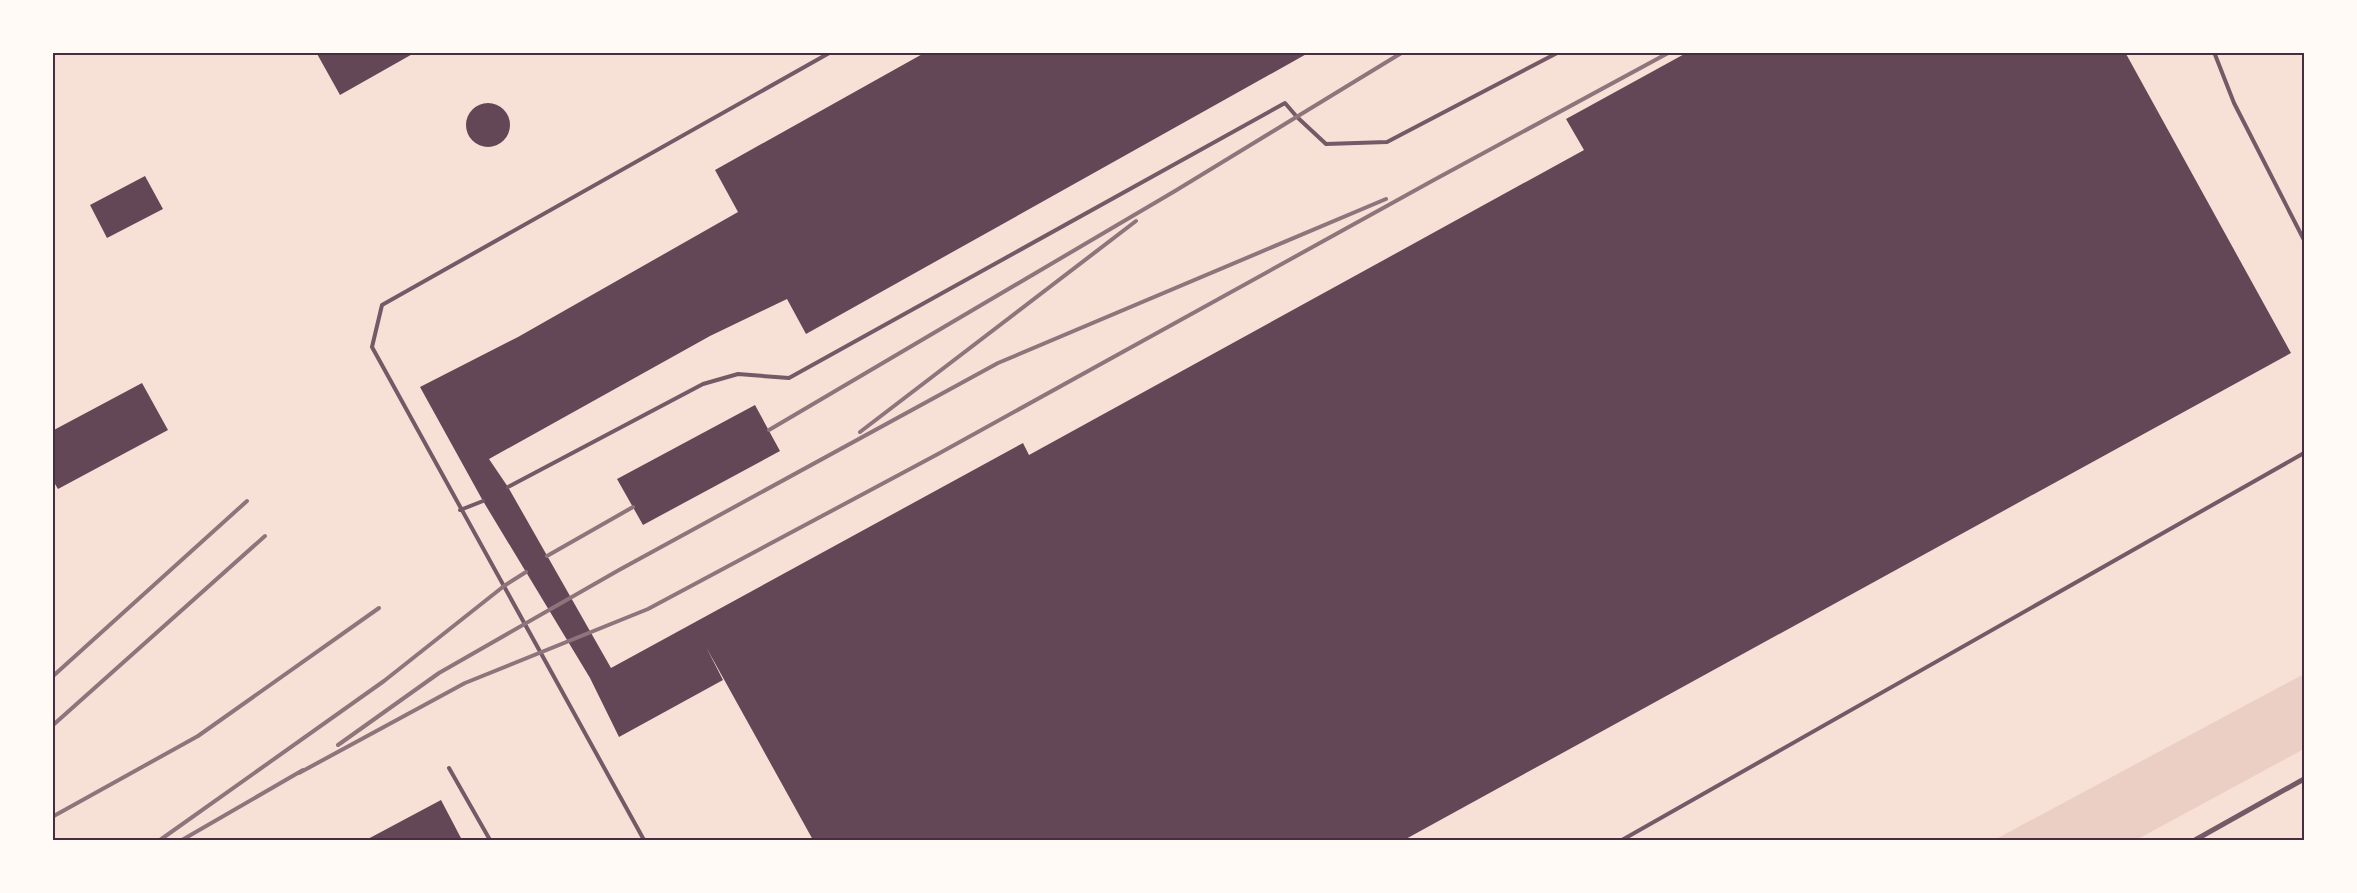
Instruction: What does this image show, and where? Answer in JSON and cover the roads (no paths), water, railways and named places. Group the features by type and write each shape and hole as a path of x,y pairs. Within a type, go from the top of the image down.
{"street":[{"path":"2195,840 2304,779"}],"lane":[{"path":"644,840 460,510 372,347 382,305 831,52"},
{"path":"508,487 703,384 738,374 789,378 1285,103 1326,144 1387,142 1559,52"},
{"path":"2214,52 2234,103 2304,240"},
{"path":"1622,840 2304,453"},
{"path":"460,510 483,501"},
{"path":"449,768 490,840"}],"railway":[{"path":"769,430 1175,191 1403,52"},
{"path":"299,773 465,683 648,609 938,454 1670,52"},
{"path":"338,745 439,673 619,570 998,363 1386,199"},
{"path":"860,432 1136,221"},
{"path":"52,677 247,501"},
{"path":"547,556 633,507"},
{"path":"52,726 265,536"},
{"path":"160,840 384,681 504,586 526,572"},
{"path":"52,817 198,736 379,608"},
{"path":"182,840 303,770"}]}
